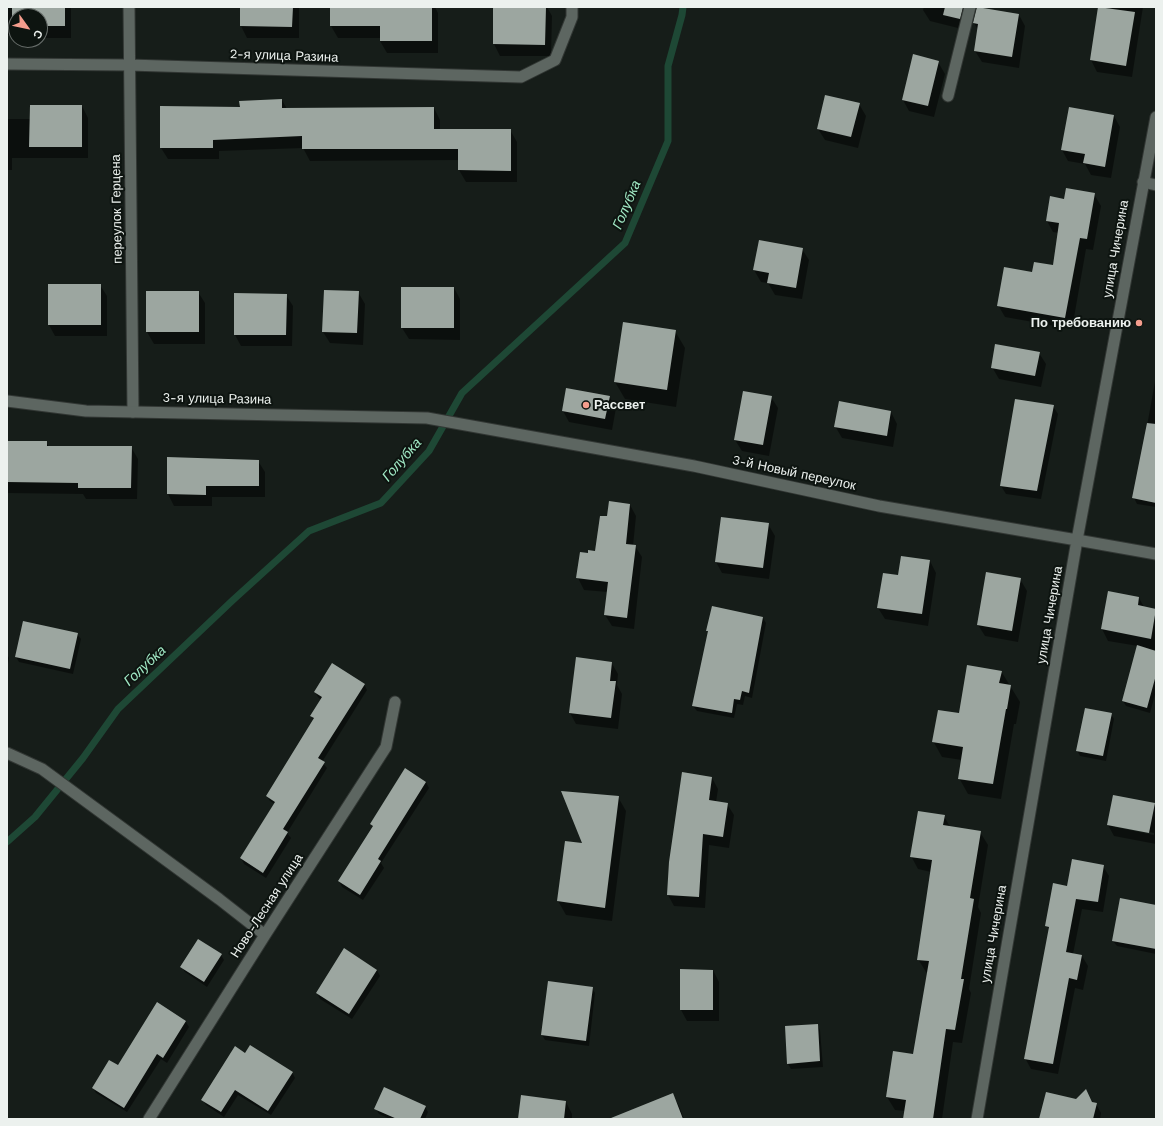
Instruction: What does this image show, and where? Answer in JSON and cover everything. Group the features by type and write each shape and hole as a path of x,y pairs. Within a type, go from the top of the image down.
{"street":[{"name":"переулок Герцена","path":"129,7 133,412"},
{"name":"2-я улица Разина","path":"7,64 129,65 521,77 555,60 572,18 572,7"},
{"path":"948,96 970,7"},
{"name":"улица Чичерина","path":"977,1119 1077,540 1156,117"},
{"path":"1143,182 1156,185"},
{"name":"3-я улица Разина","path":"7,401 86,411 427,418"},
{"name":"3-й Новый переулок","path":"427,418 694,466 879,506 1156,554"},
{"name":"Ново-Лесная улица","path":"150,1119 265,935 386,747 395,702"},
{"path":"7,753 42,769 219,899 265,935"}],"building":[{"path":"65,7 65,26 48,26 48,8 12,8"},
{"path":"240,7 293,7 292,27 240,26"},
{"path":"330,7 432,7 432,41 380,41 380,26 330,26"},
{"path":"493,7 546,7 545,45 493,44"},
{"path":"945,7 963,7 960,19 943,15"},
{"path":"977,7 1019,14 1012,57 974,51 978,24 973,23"},
{"path":"1098,7 1135,12 1126,66 1090,60"},
{"path":"913,54 939,61 928,106 902,100"},
{"path":"825,95 860,103 851,137 817,129"},
{"path":"282,99 282,108 434,107 434,129 511,129 511,171 458,170 458,149 302,149 302,136 213,140 213,148 160,148 160,106 240,107 239,101"},
{"path":"30,105 82,105 82,147 29,147"},
{"path":"1069,107 1114,115 1105,167 1083,163 1085,154 1061,150"},
{"path":"1066,188 1095,193 1087,239 1080,238 1065,318 997,306 1004,267 1032,272 1034,262 1053,265 1059,223 1046,221 1050,196 1064,199"},
{"path":"759,240 803,248 796,288 767,283 769,273 753,270"},
{"path":"48,284 101,284 101,325 48,325"},
{"path":"401,287 454,287 454,328 401,328"},
{"path":"324,290 359,291 357,333 322,332"},
{"path":"146,291 199,291 199,332 146,332"},
{"path":"234,293 287,294 286,335 234,335"},
{"path":"623,322 676,330 667,390 614,382"},
{"path":"995,344 1040,352 1035,376 991,368"},
{"path":"566,388 610,396 605,419 562,411"},
{"path":"743,391 772,396 763,445 734,440"},
{"path":"1015,399 1054,405 1037,491 1000,486"},
{"path":"839,401 891,411 887,436 834,427"},
{"path":"1147,423 1156,424 1156,503 1132,498"},
{"path":"7,441 47,441 47,446 132,446 131,488 78,488 78,483 7,482"},
{"path":"167,457 259,460 259,486 206,486 206,495 167,494"},
{"path":"609,501 630,504 626,544 636,545 627,618 604,615 608,582 576,578 580,552 588,553 588,550 595,551 600,516 607,516"},
{"path":"721,517 769,523 763,568 715,562"},
{"path":"901,556 930,560 922,614 877,608 883,573 898,575"},
{"path":"986,572 1021,578 1012,631 977,625"},
{"path":"1108,591 1139,597 1138,605 1156,609 1151,639 1101,629"},
{"path":"712,606 763,617 749,693 742,691 740,700 734,699 732,713 692,706"},
{"path":"23,621 78,633 70,669 15,657"},
{"path":"1137,645 1156,651 1156,675 1147,708 1122,701"},
{"path":"576,657 612,662 610,681 616,681 611,718 569,713"},
{"path":"332,663 365,684 318,758 325,762 283,829 288,832 263,873 240,858 275,802 266,796 314,718 310,716 322,697 314,692"},
{"path":"967,665 1002,671 999,683 1011,685 993,784 958,779 963,747 932,742 938,710 959,713"},
{"path":"1085,708 1112,713 1103,756 1076,751"},
{"path":"405,768 426,782 378,859 381,861 360,895 338,881 373,826 370,824"},
{"path":"682,772 712,777 709,800 728,803 723,837 703,834 699,897 667,895 669,862"},
{"path":"561,791 619,796 605,908 557,901 565,841 582,843"},
{"path":"1113,795 1155,803 1149,833 1107,825"},
{"path":"918,811 945,815 943,825 981,831 970,898 974,899 961,979 964,979 955,1030 946,1029 933,1119 903,1119 906,1100 886,1097 893,1051 913,1054 929,961 917,960 932,860 910,857"},
{"path":"1072,859 1104,865 1098,902 1076,899 1066,952 1082,955 1077,980 1069,978 1053,1064 1024,1059 1049,927 1045,926 1053,883 1067,886"},
{"path":"1120,898 1156,905 1156,949 1112,941"},
{"path":"198,939 222,954 204,982 180,967"},
{"path":"344,948 377,970 349,1014 316,993"},
{"path":"680,969 713,970 713,1010 680,1010"},
{"path":"548,981 593,987 586,1041 541,1035"},
{"path":"157,1002 186,1021 163,1058 157,1054 124,1108 92,1088 109,1060 118,1065"},
{"path":"818,1024 820,1061 787,1064 785,1026"},
{"path":"250,1045 293,1072 268,1111 235,1090 221,1112 201,1100 235,1046 245,1053"},
{"path":"384,1087 426,1106 420,1119 397,1119 374,1109"},
{"path":"1086,1089 1092,1102 1097,1103 1093,1119 1039,1119 1046,1092 1076,1099"},
{"path":"673,1093 683,1119 611,1119 611,1118"},
{"path":"521,1095 566,1101 564,1119 518,1119"}],"waterway":[{"name":"Голубка","path":"7,842 35,817 83,758 118,709 233,600 309,531 381,503 429,451 462,393 625,243 668,141 668,66 683,7"}],"place":[{"name":"По требованию","path":"1139,323"},
{"name":"Рассвет","path":"586,405"}]}
